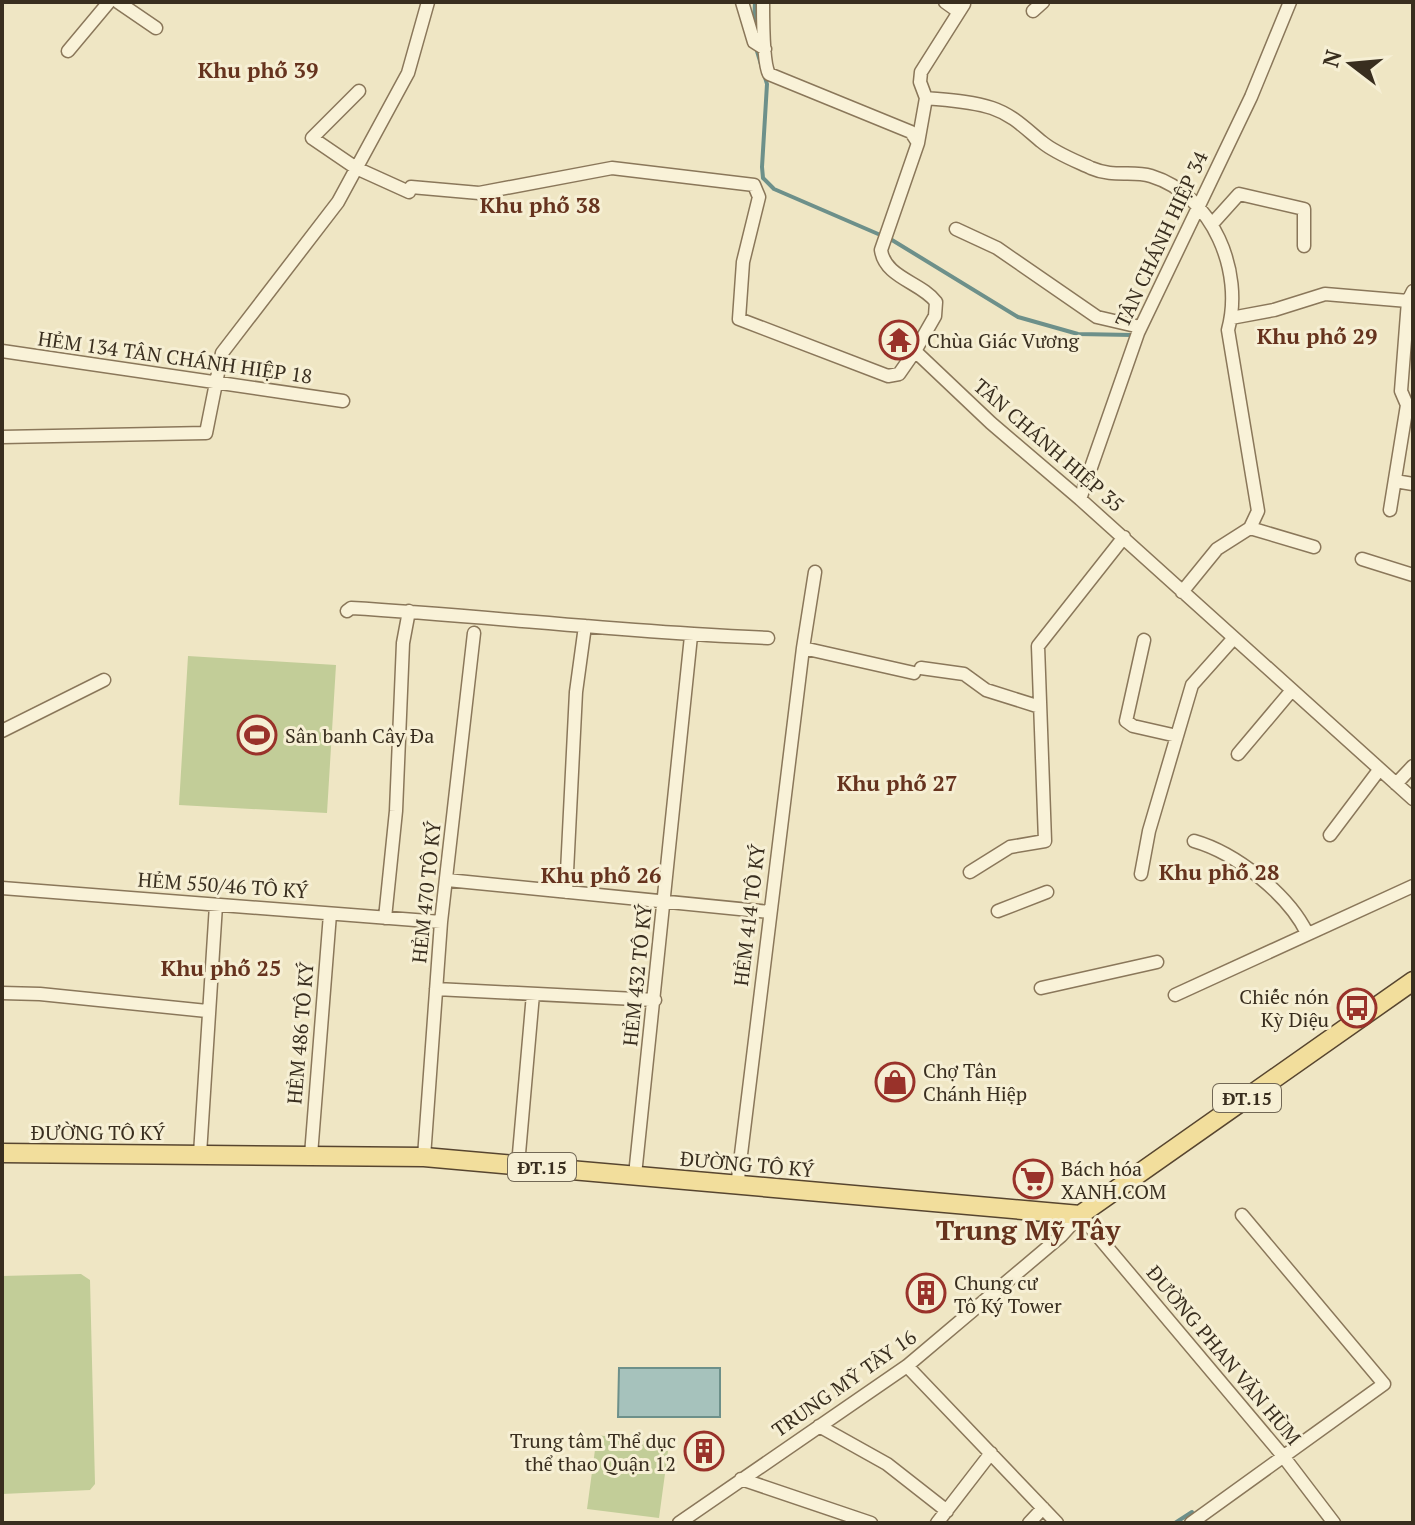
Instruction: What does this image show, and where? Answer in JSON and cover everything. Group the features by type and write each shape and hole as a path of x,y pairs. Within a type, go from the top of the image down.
{"main road":[{"name":"ĐT.15","path":"1080,1215 1413,981"},
{"name":"ĐƯỜNG TÔ KÝ","path":"2,1153 424,1157 1080,1215"}],"street":[{"path":"68,51 109,2"},
{"path":"118,2 156,28"},
{"path":"2,437 206,433 222,353 338,202 408,73 428,2"},
{"path":"742,2 764,65 773,77 911,132 918,143"},
{"path":"759,46 763,2"},
{"path":"359,91 312,138 356,168 409,192 411,187 479,193 612,168 754,185 759,197 743,262 739,319 888,376 899,374 915,351 937,306 934,298 886,265 885,235 918,143 926,98 920,82 921,72 961,8 945,2"},
{"name":"TÂN CHÁNH HIỆP 34","path":"1080,499 1140,327 1251,97 1290,2"},
{"path":"926,98 993,108 1025,125 1044,144 1094,169 1120,176 1149,175 1178,189 1197,204 1212,224 1235,303 1228,330 1258,502 1255,521 1250,528 1217,549 1182,592"},
{"path":"1212,224 1239,194 1304,209 1304,246"},
{"path":"956,229 997,248 1097,317 1140,327"},
{"path":"1231,318 1274,310 1325,294 1411,296 1401,370 1401,391 1407,405 1390,510"},
{"name":"HẺM 134 TÂN CHÁNH HIỆP 18","path":"2,351 343,401"},
{"name":"TÂN CHÁNH HIỆP 35","path":"915,351 991,423 1124,537 1413,799"},
{"path":"1395,481 1413,484"},
{"path":"1250,528 1314,547"},
{"path":"970,872 1010,847 1045,841 1037,652 1040,641 1124,537"},
{"path":"1362,559 1413,575"},
{"name":"HẺM 414 TÔ KÝ","path":"737,1187 815,572"},
{"path":"347,611 351,608 409,611 691,636 768,638"},
{"path":"385,918 396,811 403,643 409,611"},
{"path":"566,892 576,692 585,626"},
{"name":"HẺM 470 TÔ KÝ","path":"424,1157 441,922 474,633"},
{"name":"HẺM 432 TÔ KÝ","path":"635,1175 666,903 691,636"},
{"path":"1141,874 1192,685 1233,639"},
{"path":"1144,640 1126,721 1133,726 1177,736"},
{"path":"803,648 918,670 964,674 986,690 1040,707"},
{"path":"2,731 104,680"},
{"path":"1238,754 1292,690"},
{"path":"1396,784 1413,766"},
{"path":"1330,835 1379,770"},
{"path":"1194,841 1217,847 1285,899 1297,912 1307,933"},
{"path":"447,880 770,912"},
{"path":"1175,995 1413,886"},
{"name":"HẺM 550/46 TÔ KÝ","path":"2,888 441,922"},
{"path":"998,911 1047,892"},
{"path":"200,1154 216,905"},
{"name":"HẺM 486 TÔ KÝ","path":"311,1155 330,914"},
{"path":"1041,988 1157,962"},
{"path":"436,989 655,1000"},
{"path":"2,993 207,1011"},
{"path":"518,1165 533,994"},
{"name":"TRUNG MỸ TÂY 16","path":"688,1521 741,1479 907,1366 1061,1236 1080,1215"},
{"name":"ĐƯỜNG PHAN VĂN HÙM","path":"1080,1215 1283,1456 1334,1523"},
{"path":"1191,1523 1384,1384 1242,1215"},
{"path":"907,1366 1057,1523"},
{"path":"819,1426 887,1464 947,1511"},
{"path":"937,1523 991,1453"},
{"path":"741,1479 871,1523"},
{"path":"1029,1523 1043,1508"}],"green space":[{"name":"Sân banh Cây Đa","path":"188,656 336,665 327,813 179,805"},
{"path":"81,1274 90,1280 95,1484 90,1490 2,1494 2,1276"},
{"path":"597,1435 669,1444 659,1518 587,1509"}],"water":[{"path":"619,1368 720,1368 720,1417 618,1417"}],"waterway":[{"path":"754,23 755,2"},
{"path":"756,48 767,84 763,178 774,189 892,240 1018,317 1078,334 1132,335"},
{"path":"1175,1523 1192,1512"}],"place":[{"name":"Chùa Giác Vương","path":"899,340"},
{"name":"Sân banh Cây Đa","path":"257,735"},
{"name":"Chiếc nón Kỳ Diệu","path":"1357,1008"},
{"name":"Chợ Tân Chánh Hiệp","path":"895,1082"},
{"name":"Bách hóa XANH.COM","path":"1033,1179"},
{"name":"Chung cư Tô Ký Tower","path":"926,1293"},
{"name":"Trung tâm Thể dục thể thao Quận 12","path":"704,1451"}],"district":[{"name":"Khu phố 39","path":"258,69"},
{"name":"Khu phố 38","path":"540,204"},
{"name":"Khu phố 29","path":"1317,335"},
{"name":"Khu phố 27","path":"897,782"},
{"name":"Khu phố 28","path":"1219,871"},
{"name":"Khu phố 26","path":"601,874"},
{"name":"Khu phố 25","path":"221,967"},
{"name":"Trung Mỹ Tây","path":"1028,1229"}]}
